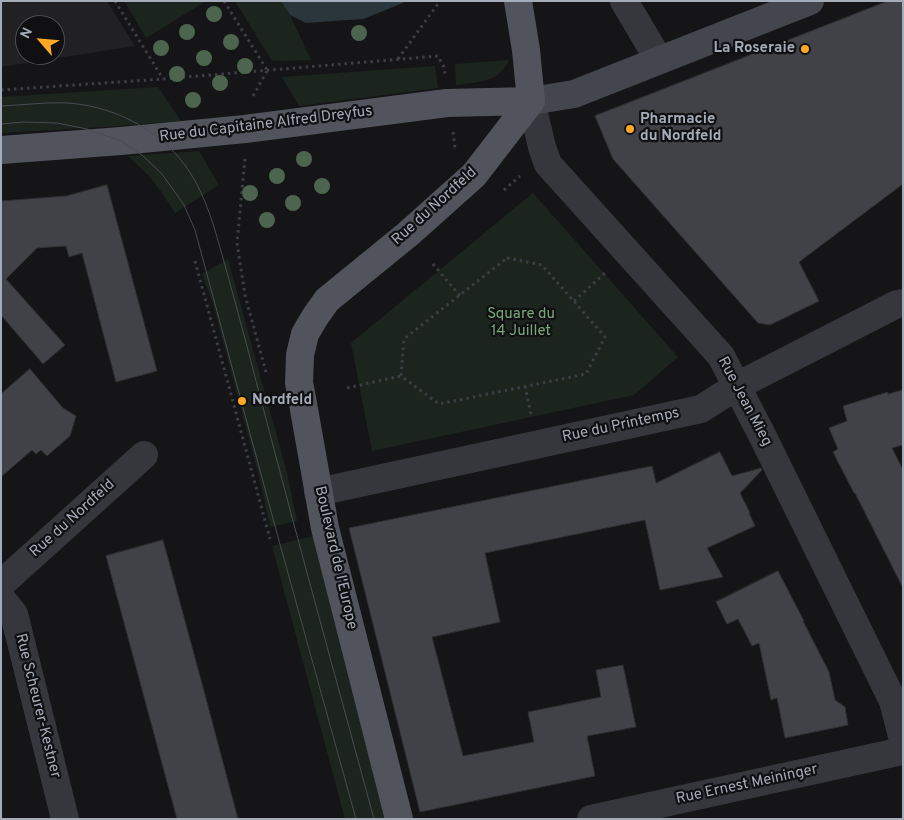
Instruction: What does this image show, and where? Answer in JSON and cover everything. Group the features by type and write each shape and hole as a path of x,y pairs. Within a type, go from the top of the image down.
{"main road":[{"path":"518,1 526,50 531,101 574,94 810,1"},
{"name":"Rue du Capitaine Alfred Dreyfus","path":"1,150 121,141 245,128 447,103 531,101"},
{"name":"Rue du Nordfeld","path":"327,300 408,234 474,175 531,101"},
{"name":"Boulevard de l'Europe","path":"327,300 305,334 300,356 300,390 325,528 399,819"}],"street":[{"path":"624,1 659,60"},
{"name":"Rue Jean Mieg","path":"531,101 548,164 721,356 893,701 903,740"},
{"name":"Rue du Printemps","path":"318,492 702,409 737,386 897,304 903,303"},
{"name":"Rue du Nordfeld","path":"1,584 144,455"},
{"name":"Rue Scheurer-Kestner","path":"1,598 14,614 65,819"},
{"name":"Rue Ernest Meininger","path":"590,819 903,751"}],"path":[{"path":"115,1 163,79"},
{"path":"224,1 267,70"},
{"path":"398,59 440,1"},
{"path":"1,90 163,79 438,56 444,67 447,103"},
{"path":"253,96 267,70"},
{"path":"236,243 245,153"},
{"path":"347,388 401,376 438,404 586,374 605,337 542,265 507,258 404,339 401,376"},
{"path":"195,261 270,538"},
{"path":"433,264 460,296"},
{"path":"574,301 608,270"},
{"path":"525,386 532,417"}],"shaded area":[{"path":"1,1 107,1 135,46 65,57 65,15 15,15 15,65 1,67"},
{"path":"281,1 405,1 363,19 306,23 290,15"}],"green space":[{"path":"124,1 206,1 146,38"},
{"path":"235,1 281,1 290,15 311,60 272,61"},
{"path":"509,60 505,68 494,77 480,82 456,85 455,64"},
{"path":"435,66 438,88 299,106 282,77"},
{"path":"158,87 181,121 1,133 2,97"},
{"path":"199,151 219,185 175,213 150,177 128,156"},
{"name":"Square du 14 Juillet","path":"533,193 678,357 634,395 372,451 351,343"},
{"path":"228,259 287,473 297,521 270,527 260,480 213,304 202,274"},
{"path":"313,536 385,819 345,819 272,546"}],"building":[{"path":"888,1 903,1 903,184 799,262 819,301 770,325 758,323 613,159 595,116"},
{"path":"107,185 157,371 116,382 82,253 69,257 66,246 37,248 6,279 65,345 43,364 1,315 1,201 66,196"},
{"path":"30,369 63,408 76,416 70,436 47,456 41,450 36,454 32,450 1,477 1,394"},
{"path":"903,390 903,445 892,448 903,470 903,588 833,452 838,449 829,428 847,421 843,406 888,392 888,394"},
{"path":"720,452 732,476 761,468 762,470 740,493 755,526 707,548 723,577 660,590 645,520 485,553 500,622 432,637 463,756 534,742 528,712 601,697 596,670 623,665 636,727 587,736 595,776 420,812 349,528 652,466 656,483"},
{"path":"163,540 238,819 177,819 106,556"},
{"path":"778,571 829,672 835,700 845,707 848,725 785,738 777,698 771,700 759,643 752,646 738,619 727,624 716,602"}],"tram line":[{"path":"1,106 68,103 112,112 139,125 163,142 174,152 194,178 207,207 222,253 374,819"},
{"path":"1,124 24,122 57,123 87,129 121,141 142,155 162,174 184,205 195,230 356,819"}],"place":[{"name":"La Roseraie","path":"805,49"},
{"name":"Pharmacie du Nordfeld","path":"630,129"},
{"name":"Nordfeld","path":"242,401"}]}
